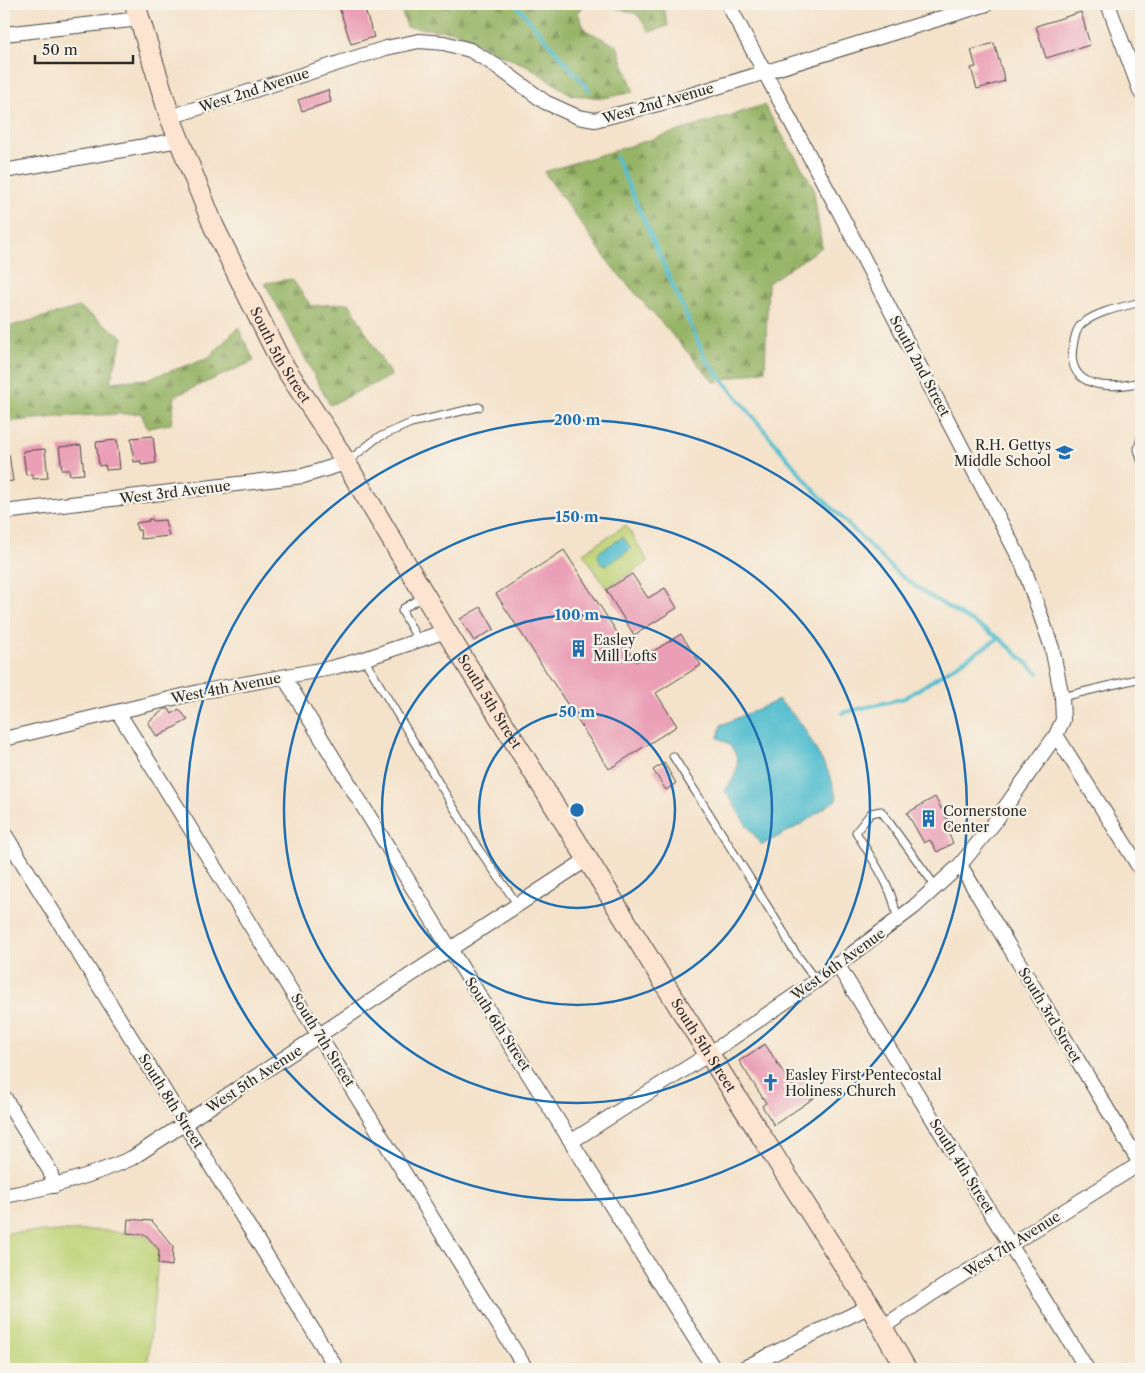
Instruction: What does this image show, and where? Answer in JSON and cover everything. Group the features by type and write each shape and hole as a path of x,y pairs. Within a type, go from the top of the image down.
{"street":[{"name":"South 2nd Street","path":"728,4 846,224 1022,565 1052,648 1062,696 1064,720 1056,735"},
{"name":"West 2nd Avenue","path":"170,117 386,48 419,41 444,43 470,50 495,65 545,102 578,117 595,120 678,99 987,4"},
{"path":"1108,4 1141,93"},
{"path":"4,34 138,11"},
{"name":"South 5th Street","path":"138,11 170,117 214,228 280,360 330,436 446,631 589,858 709,1054 870,1306 906,1369"},
{"path":"4,172 180,140"},
{"name":"West 3rd Avenue","path":"4,512 303,476 345,463"},
{"name":"West 4th Avenue","path":"4,739 199,692 364,660 446,631"},
{"name":"South 6th Street","path":"284,677 450,950 714,1369"},
{"name":"South 7th Street","path":"118,712 526,1369"},
{"path":"1056,735 1141,870"},
{"name":"West 6th Avenue","path":"572,1141 709,1054 816,981 897,920 960,865 994,823 1056,735"},
{"name":"South 8th Street","path":"4,833 337,1369"},
{"name":"West 5th Avenue","path":"4,1196 54,1186 99,1172 132,1158 589,858"},
{"name":"South 3rd Street","path":"960,865 1141,1164"},
{"name":"South 4th Street","path":"837,964 1087,1369"},
{"path":"4,1097 50,1170 54,1186"},
{"name":"West 7th Avenue","path":"883,1327 1141,1164"},
{"path":"742,1369 870,1306"}],"lane":[{"path":"1141,302 1100,314 1082,323 1074,338 1071,357 1076,373 1089,383 1107,386 1141,382"},
{"path":"345,463 377,438 403,427 479,407"},
{"path":"1141,437 1138,449 1141,460"},
{"path":"419,642 402,611 426,596"},
{"path":"364,660 480,851 518,905"},
{"path":"1062,696 1141,678"},
{"path":"672,756 784,931 790,945 816,981"},
{"path":"897,920 896,904 890,889 856,832 871,814 882,811 936,887"}],"green space":[{"path":"399,4 585,4 578,13 585,30 617,46 634,92 604,98 571,95 528,66 498,54 457,32 407,27"},
{"path":"604,4 663,4 668,26 650,32 637,14"},
{"path":"764,105 813,186 822,247 768,283 765,370 714,382 613,268 544,172"},
{"path":"292,279 311,306 349,303 391,376 330,405 265,283"},
{"path":"79,307 123,337 110,382 147,379 209,358 238,327 254,361 175,396 171,424 147,428 141,413 4,422 4,328"},
{"path":"626,525 648,562 606,588 583,553"},
{"path":"99,1230 146,1235 159,1250 147,1369 11,1369 4,1360 4,1233"}],"water":[{"path":"623,537 631,549 607,565 601,564 598,556 599,552"},
{"path":"779,700 801,723 830,775 837,799 802,824 762,845 745,823 725,790 735,775 737,761 736,754 732,748 718,738 721,725"}],"building":[{"path":"338,4 363,4 374,37 351,44"},
{"path":"1081,12 1090,45 1046,58 1036,26"},
{"path":"994,43 1005,81 977,89 971,68 976,67 971,50"},
{"path":"328,90 331,102 302,111 298,100"},
{"path":"153,436 156,463 141,465 141,461 134,462 131,438"},
{"path":"117,440 120,469 106,470 105,465 99,466 96,442"},
{"path":"81,445 84,474 70,475 69,470 62,470 59,447"},
{"path":"45,449 48,478 33,479 33,474 26,475 23,451"},
{"path":"4,454 9,454 13,481 4,482"},
{"path":"148,519 153,521 165,520 169,536 141,539 140,530 137,530 136,523 149,521"},
{"name":"Easley Mill Lofts","path":"564,550 636,662 681,634 701,665 656,693 677,726 609,769 496,594"},
{"path":"632,574 648,598 665,588 677,608 634,635 606,590"},
{"path":"481,607 494,629 474,641 460,619"},
{"path":"165,709 169,709 172,714 179,709 188,720 157,737 148,722"},
{"path":"664,763 676,783 666,790 653,770"},
{"name":"Cornerstone Center","path":"935,797 951,826 946,829 953,843 937,852 930,840 924,843 907,813"},
{"name":"Easley First Pentecostal Holiness Church","path":"765,1044 792,1086 802,1079 814,1098 774,1125 762,1106 766,1103 739,1061"},
{"path":"128,1219 152,1221 173,1246 172,1266 158,1264 159,1250 146,1235 127,1233"}],"waterway":[{"path":"518,7 589,90"},
{"path":"616,157 706,360 812,488 896,572 925,593 999,638 1038,673"},
{"path":"842,713 905,698 999,638"}],"place":[{"name":"R.H. Gettys Middle School","path":"1065,453"},
{"name":"Easley Mill Lofts","path":"579,648"},
{"name":"Cornerstone Center","path":"929,819"},
{"name":"Easley First Pentecostal Holiness Church","path":"771,1083"}]}
